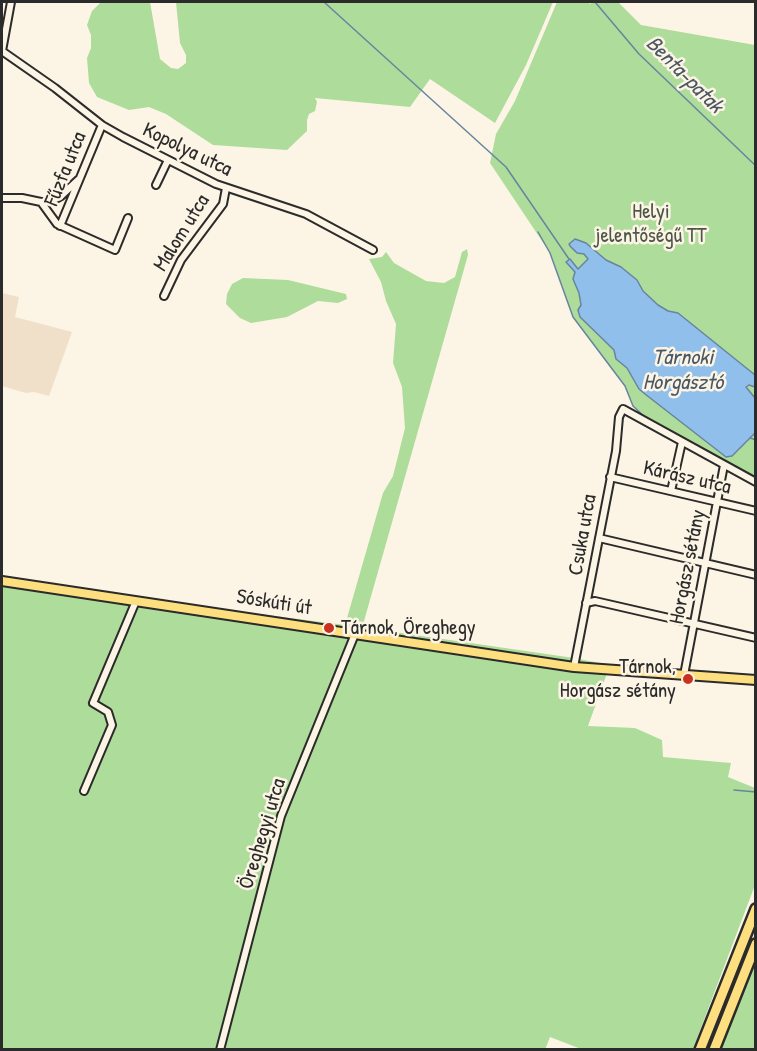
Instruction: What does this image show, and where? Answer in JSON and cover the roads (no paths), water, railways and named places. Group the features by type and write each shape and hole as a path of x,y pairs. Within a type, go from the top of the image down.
{"highway":[{"path":"700,1050 756,909"},
{"path":"714,1050 756,944"}],"main road":[{"name":"Sóskúti út","path":"2,581 574,667 756,680"}],"street":[{"path":"2,51 11,2"},
{"name":"Kopolya utca","path":"2,51 102,125 226,188 306,214 373,250"},
{"name":"Fűzfa utca","path":"60,226 102,125"},
{"path":"156,185 168,160"},
{"path":"2,198 51,202 78,180"},
{"name":"Malom utca","path":"164,296 181,260 223,204 226,188"},
{"path":"41,202 60,226 115,250 128,218"},
{"name":"Csuka utca","path":"574,667 618,441 619,417 623,410 682,442"},
{"path":"671,491 682,442 756,482"},
{"name":"Horgász sétány","path":"684,675 724,465"},
{"name":"Kárász utca","path":"610,477 756,511"},
{"path":"599,538 756,575"},
{"path":"586,603 595,600 756,638"},
{"path":"84,791 112,725 108,712 93,703 136,601"},
{"name":"Öreghegyi utca","path":"220,1050 281,816 355,634"}],"water":[{"name":"Tárnoki Horgásztó","path":"575,239 586,243 606,260 621,267 637,280 643,291 658,305 668,311 678,313 755,375 755,387 749,385 746,387 755,398 755,433 732,456 726,457 639,389 627,368 616,359 614,350 580,317 579,293 573,279 575,272 566,262 570,259 578,269 588,259 570,246 569,244"}],"waterway":[{"path":"324,2 506,167 569,259"},
{"name":"Benta-patak","path":"595,2 639,54 756,166"},
{"path":"538,232 550,253 573,317 625,386 633,406 646,418"},
{"path":"750,438 756,440"},
{"path":"734,790 756,792"}],"place":[{"name":"Tárnok, Öreghegy","path":"329,628"},
{"name":"Tárnok, Horgász sétány","path":"688,679"}],"park label":[{"name":"Helyi jelentőségű TT","path":"651,224"}]}
